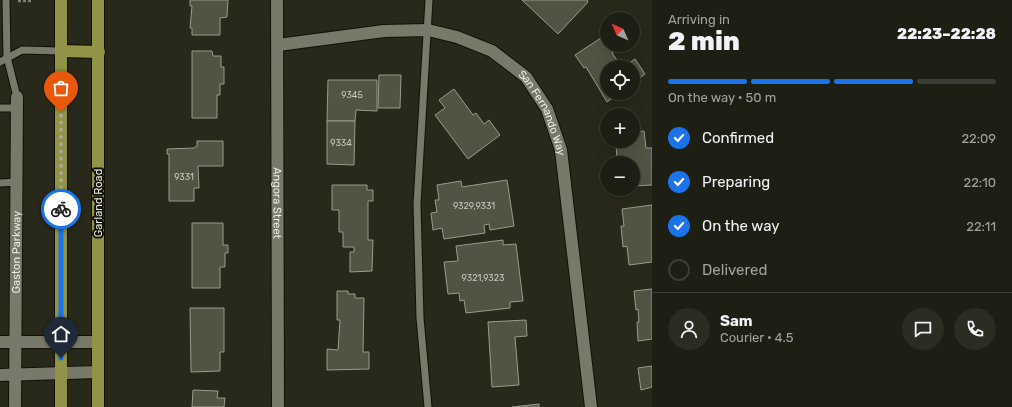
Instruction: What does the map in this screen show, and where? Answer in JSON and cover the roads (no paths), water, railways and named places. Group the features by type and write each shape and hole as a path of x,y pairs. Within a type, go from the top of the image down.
{"main road":[{"path":"61,0 61,407"},
{"name":"Garland Road","path":"98,0 98,407"},
{"path":"61,50 99,52"}],"street":[{"name":"Angora Street","path":"277,0 278,407"},
{"name":"San Fernando Way","path":"278,45 384,32 428,30 457,37 492,51 526,77 547,108 561,150 591,407"},
{"name":"Gaston Parkway","path":"15,407 18,103"},
{"path":"0,342 98,342"},
{"path":"0,375 15,376 98,372"}],"lane":[{"path":"0,108 18,103 7,57 6,0"},
{"path":"428,407 420,318 417,204 429,0"},
{"path":"0,62 22,50 61,50"},
{"path":"0,183 17,182"}]}
